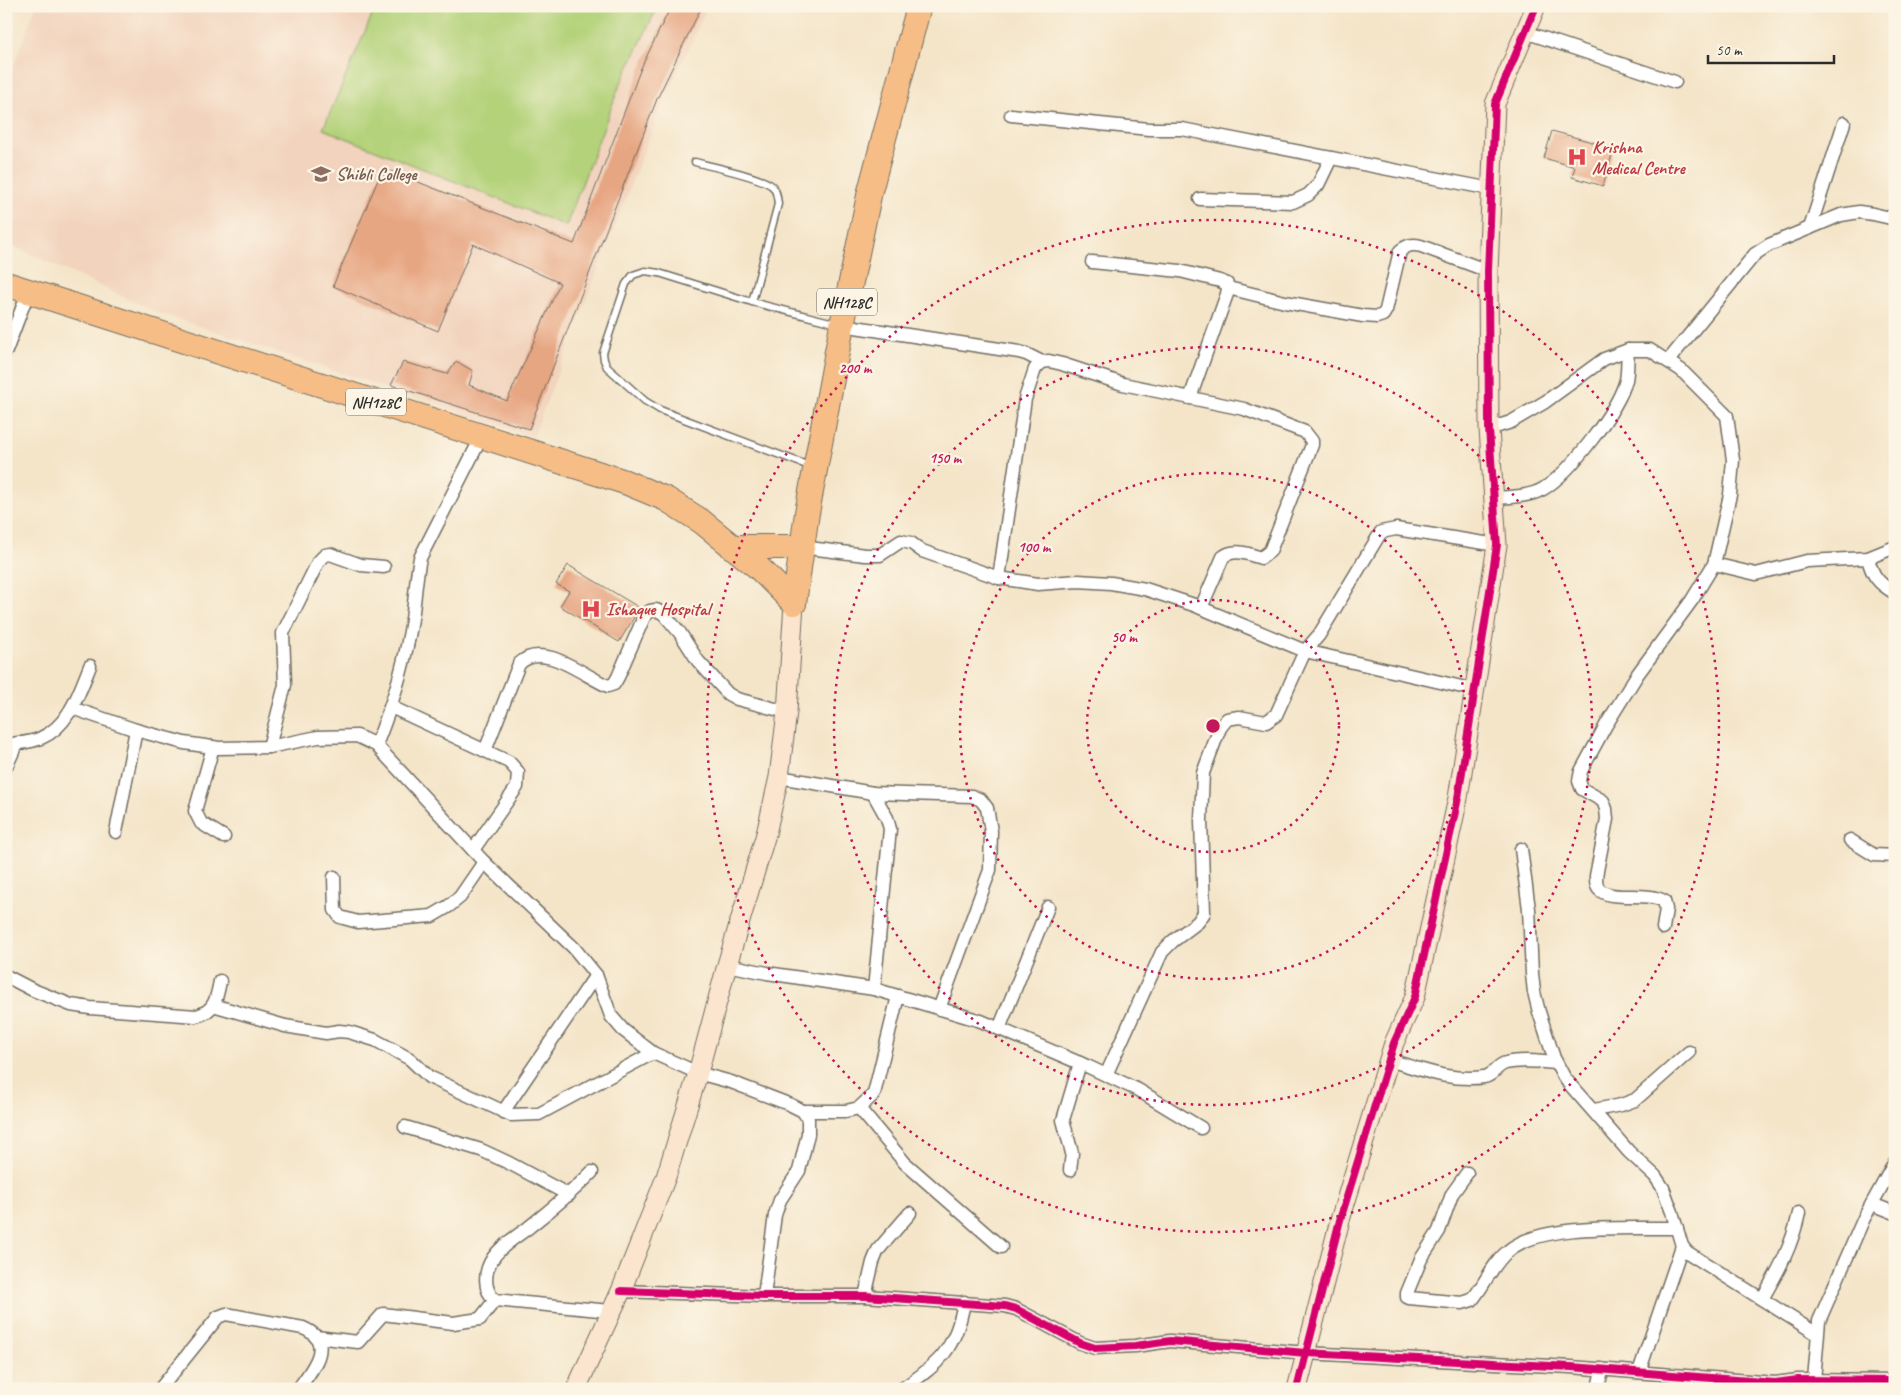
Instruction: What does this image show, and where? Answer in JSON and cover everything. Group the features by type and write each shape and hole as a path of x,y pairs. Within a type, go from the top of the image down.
{"highway":[{"name":"NH128C","path":"794,603 802,547 842,325 870,191 918,6"},
{"name":"NH128C","path":"6,284 30,290 626,482 666,499 701,521 760,569 794,603"},
{"path":"732,547 802,547"}],"street":[{"path":"1297,1389 1340,1220 1394,1043 1415,997 1458,798 1497,545 1489,429 1488,271 1495,104 1536,6"},
{"path":"1525,32 1675,82"},
{"path":"1011,115 1149,129 1182,129 1491,189"},
{"path":"1810,228 1844,123"},
{"path":"1200,199 1294,202 1308,195 1318,185 1331,158"},
{"path":"1668,361 1755,254 1769,245 1841,215 1859,212 1895,219"},
{"path":"1092,262 1180,271 1220,281 1227,284 1228,288 1304,306 1378,317 1383,315 1386,310 1400,251 1406,246 1413,244 1421,246 1488,271"},
{"path":"1190,398 1228,288"},
{"path":"6,351 30,290"},
{"path":"842,325 1026,354 1042,362 1049,361 1062,364 1124,384 1244,409 1305,432 1312,441 1270,551 1261,558 1231,552 1223,557 1201,608"},
{"path":"1489,429 1511,422 1545,402 1586,370 1604,359 1628,350 1650,350 1668,361 1681,370 1726,416 1733,460 1730,495 1714,564 1692,600 1638,675 1606,725 1586,759 1579,781 1582,789 1603,801 1606,809 1607,819 1596,885 1600,891 1609,895 1656,897 1664,901 1666,909 1662,928"},
{"path":"1494,498 1521,495 1541,490 1561,476 1574,462 1616,404 1626,379 1628,350"},
{"path":"999,578 1025,399 1035,369 1042,362"},
{"path":"376,745 391,707 401,674 416,596 420,558 482,436"},
{"path":"1106,1075 1162,952 1173,940 1198,922 1204,913 1201,820 1203,772 1220,728 1227,719 1232,717 1266,722 1276,715 1305,651 1319,635 1381,532 1396,529 1497,545"},
{"path":"802,547 865,555 880,555 901,541 911,543 922,551 999,578 1038,584 1111,583 1145,589 1201,608 1305,651 1475,690"},
{"path":"1714,564 1756,574 1807,561 1868,558 1895,548"},
{"path":"268,747 285,685 283,633 318,562 325,555 330,554 361,565 384,567"},
{"path":"1868,558 1875,578 1882,586 1895,593"},
{"path":"576,1389 610,1311 621,1291 666,1177 698,1073 727,965 766,834 779,777 787,712 794,603"},
{"path":"485,751 519,664 524,658 539,655 552,657 608,686 614,684 644,617 650,611 656,610 663,613 680,633 698,661 728,694 737,699 787,712"},
{"path":"6,767 12,744 39,739 54,731 72,708 90,666"},
{"path":"391,707 514,765 518,772 517,787 473,850"},
{"path":"72,708 136,730 184,743 213,747 268,747 318,737 357,736 376,745 484,862 574,948 596,975 611,1016 623,1030 653,1053 698,1073 731,1082 803,1111 846,1111 859,1108 874,1094 898,996"},
{"path":"116,832 136,730"},
{"path":"213,747 195,811 201,823 224,837"},
{"path":"779,777 873,793 972,796 981,800 987,808 992,831 990,870 939,1009"},
{"path":"873,793 887,818 890,829 874,989"},
{"path":"1850,840 1874,855 1895,856"},
{"path":"1521,849 1529,910 1534,992 1556,1063 1564,1077 1629,1152 1655,1176 1662,1188 1678,1228 1682,1246 1687,1252 1817,1334"},
{"path":"334,877 335,910 340,917 358,922 432,916 460,897 484,862"},
{"path":"999,1029 1048,907"},
{"path":"727,965 777,975 874,989 981,1021 1138,1090 1201,1128"},
{"path":"503,1112 596,975"},
{"path":"6,976 53,999 90,1008 196,1016 210,1010 220,981"},
{"path":"213,1005 285,1026 326,1033 349,1032 375,1040 410,1059 429,1077 503,1112 519,1115 539,1114 653,1053"},
{"path":"1594,1110 1621,1105 1635,1100 1689,1052"},
{"path":"1389,1060 1446,1077 1459,1078 1487,1077 1498,1066 1506,1063 1556,1063"},
{"path":"1070,1170 1072,1153 1062,1120 1080,1063"},
{"path":"859,1108 905,1163 1001,1247"},
{"path":"764,1296 775,1215 780,1200 799,1171 808,1134 808,1119 803,1111"},
{"path":"405,1127 481,1150 568,1195"},
{"path":"1814,1380 1819,1321 1872,1204 1895,1162"},
{"path":"592,1172 568,1195 499,1250 489,1265 486,1279 487,1290 495,1300 610,1311"},
{"path":"1467,1173 1452,1194 1439,1231 1421,1259 1406,1297 1462,1303 1472,1300 1508,1250 1526,1240 1563,1230 1678,1228"},
{"path":"1872,1204 1895,1213"},
{"path":"865,1296 873,1262 878,1250 910,1212"},
{"path":"1762,1299 1778,1272 1794,1238 1799,1213"},
{"path":"1639,1372 1682,1246"},
{"path":"621,1291 764,1296 865,1296 1005,1306 1016,1309 1080,1343 1095,1348 1135,1346 1170,1341 1306,1353 1602,1369 1775,1386 1814,1380 1895,1381"},
{"path":"316,1337 358,1342 383,1314 453,1323 480,1319 495,1300"},
{"path":"902,1389 933,1367 947,1350 957,1331 964,1302"},
{"path":"160,1389 218,1317 232,1314 311,1331 316,1337 319,1346 319,1356 314,1367 298,1389"},
{"path":"1598,1389 1602,1369"}],"lane":[{"path":"695,162 763,181 774,187 778,204 752,302"},
{"path":"816,468 660,410 645,401 608,367 603,354 626,284 633,275 645,271 659,273 752,302 842,325"}],"shaded area":[{"name":"Shibli College","path":"36,6 708,6 662,104 533,437 154,311 6,243 6,86"}],"green space":[{"path":"376,6 658,6 619,87 566,226 323,129"}],"building":[{"path":"671,6 702,6 657,99 529,429 391,385 403,362 447,374 456,361 473,371 469,385 507,401 560,283 473,244 438,331 333,286 383,168 574,244 641,68"},
{"path":"1552,131 1614,148 1603,186 1572,177 1575,167 1544,158"},
{"path":"568,565 640,608 619,642 560,606 569,591 556,584"}],"cycle path":[{"path":"1297,1389 1340,1220 1394,1043 1415,997 1458,798 1497,545 1489,429 1488,271 1495,104 1536,6"},
{"path":"621,1291 764,1296 865,1296 1005,1306 1016,1309 1080,1343 1095,1348 1135,1346 1170,1341 1306,1353 1571,1367 1775,1383 1798,1380 1895,1381"}],"place":[{"name":"Krishna Medical Centre","path":"1577,157"},
{"name":"Shibli College","path":"321,174"},
{"name":"Ishaque Hospital","path":"591,609"}]}
